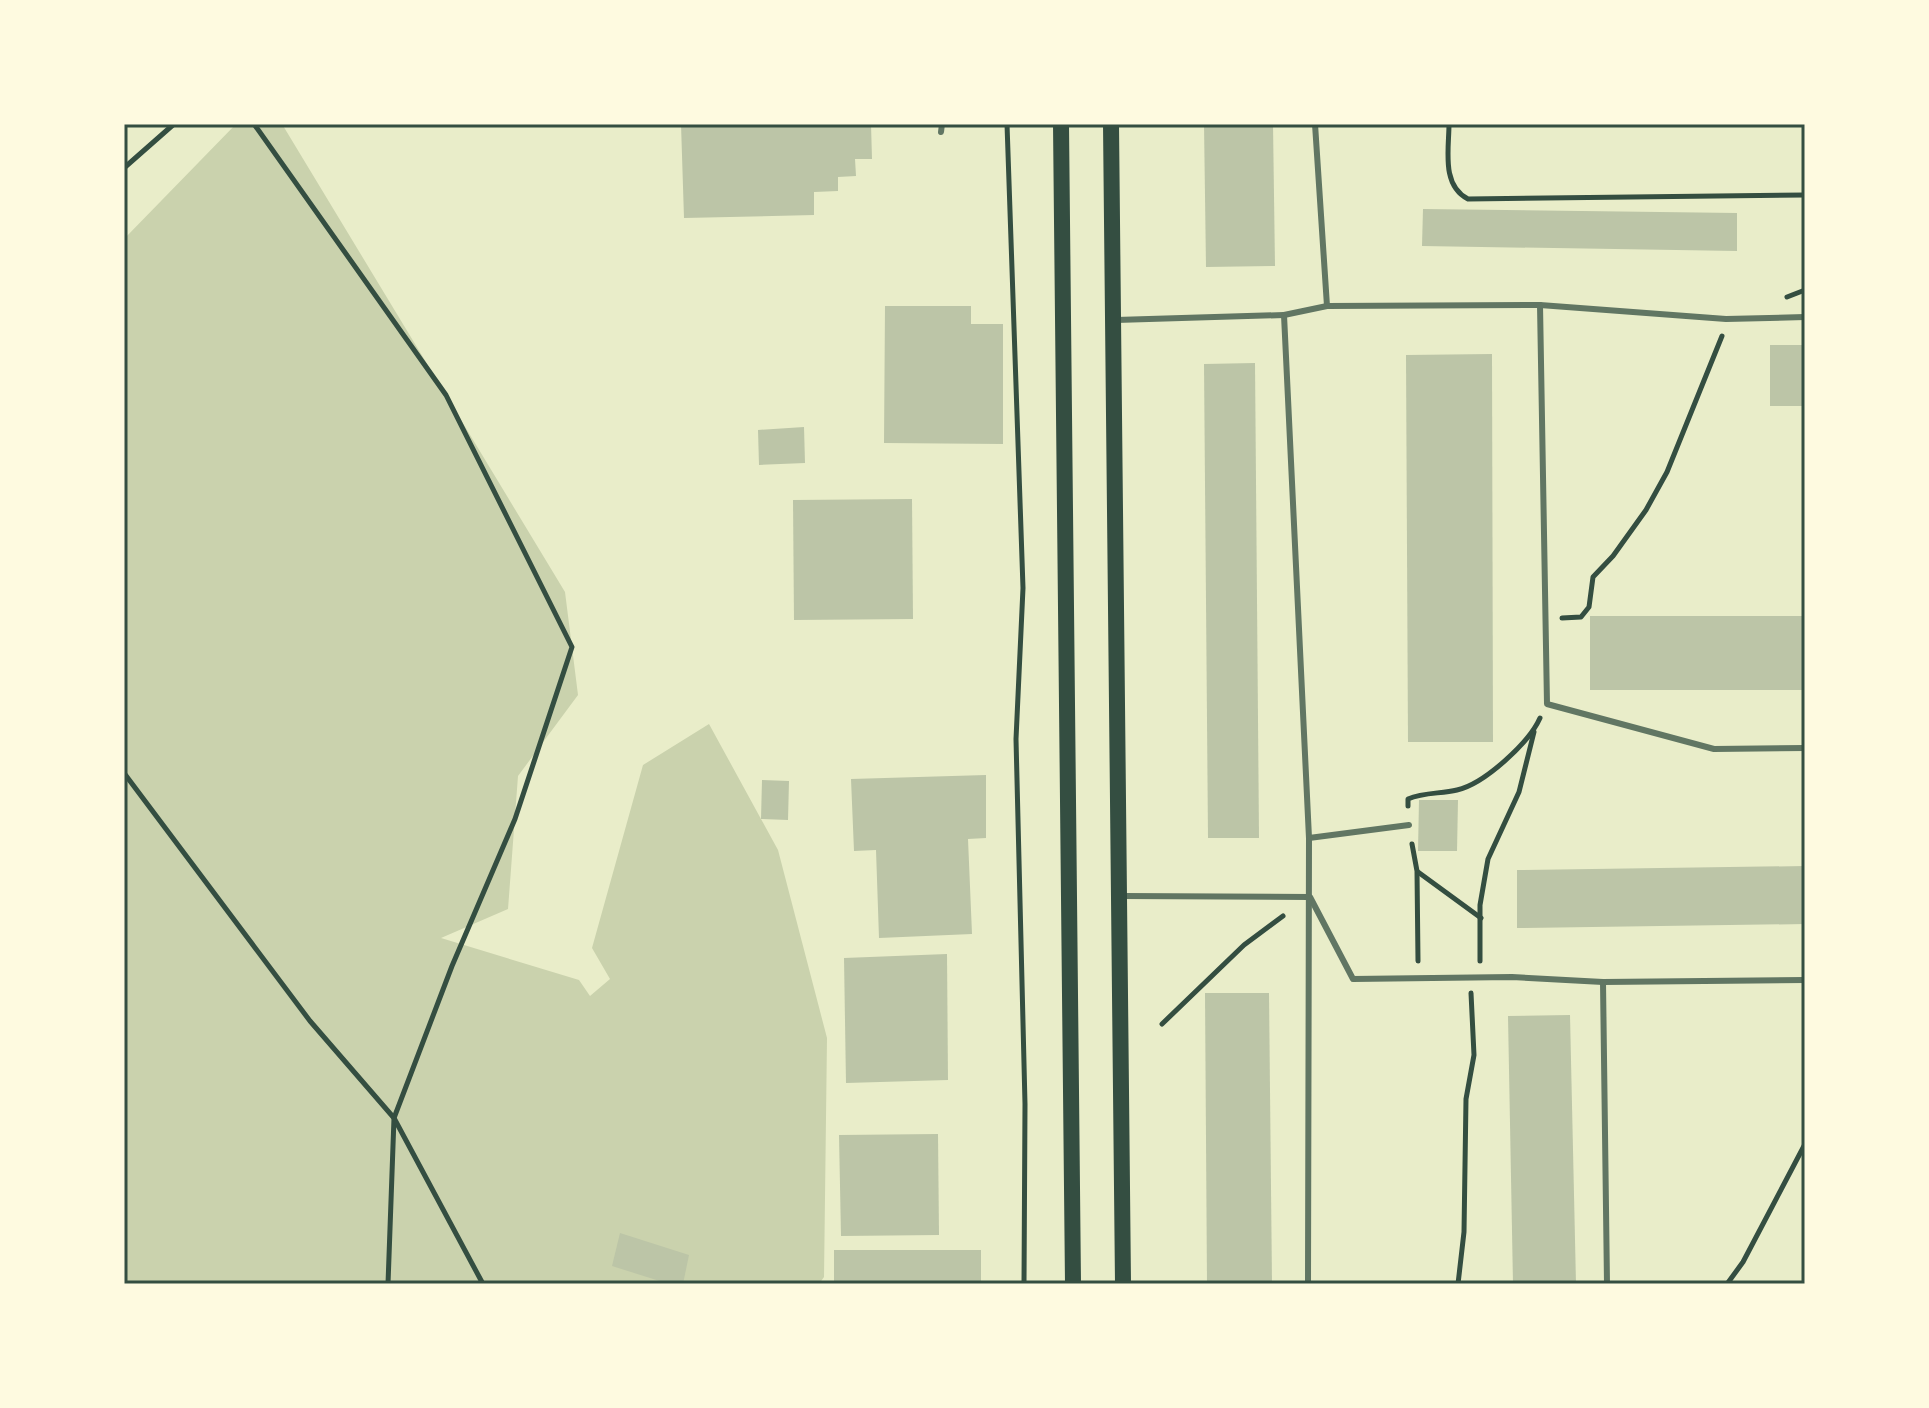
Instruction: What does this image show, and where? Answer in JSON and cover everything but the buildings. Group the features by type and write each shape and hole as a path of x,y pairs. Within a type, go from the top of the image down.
{"main road":[{"path":"1061,124 1073,1284"},
{"path":"1111,124 1123,1284"}],"lane":[{"path":"941,132 942,124"},
{"path":"1315,124 1327,306"},
{"path":"1113,320 1284,315 1327,306 1540,305 1726,319 1805,317"},
{"path":"1540,305 1547,704 1714,749 1805,748"},
{"path":"1284,315 1309,838 1308,1284"},
{"path":"1309,838 1409,825"},
{"path":"1119,896 1310,897"},
{"path":"1310,897 1353,979 1477,978 1603,982 1805,980"},
{"path":"1603,982 1607,1284"}],"path":[{"path":"124,168 174,124"},
{"path":"254,124 446,395 572,647 515,819 452,966 394,1118 388,1284"},
{"path":"1007,124 1023,588 1016,739 1025,1088 1024,1284"},
{"path":"1449,124 1451,182 1458,194 1468,199 1805,195"},
{"path":"1547,619 1581,617 1589,607 1593,577 1637,524 1667,472 1726,319"},
{"path":"1458,1284 1464,1232 1466,1099 1474,1055 1470,991 1477,978 1488,859 1519,792 1534,732 1547,704"},
{"path":"1460,790 1508,759 1534,732"},
{"path":"124,773 310,1021 394,1118 483,1284"},
{"path":"1418,978 1417,871 1481,918"},
{"path":"1162,1024 1244,945 1310,897"},
{"path":"1727,1284 1743,1262 1805,1144"}],"green space":[{"path":"236,124 282,124 565,592 578,695 518,776 508,909 441,938 579,980 590,996 610,979 592,948 643,765 709,724 778,850 827,1038 824,1277 819,1284 124,1284 124,239"}]}
